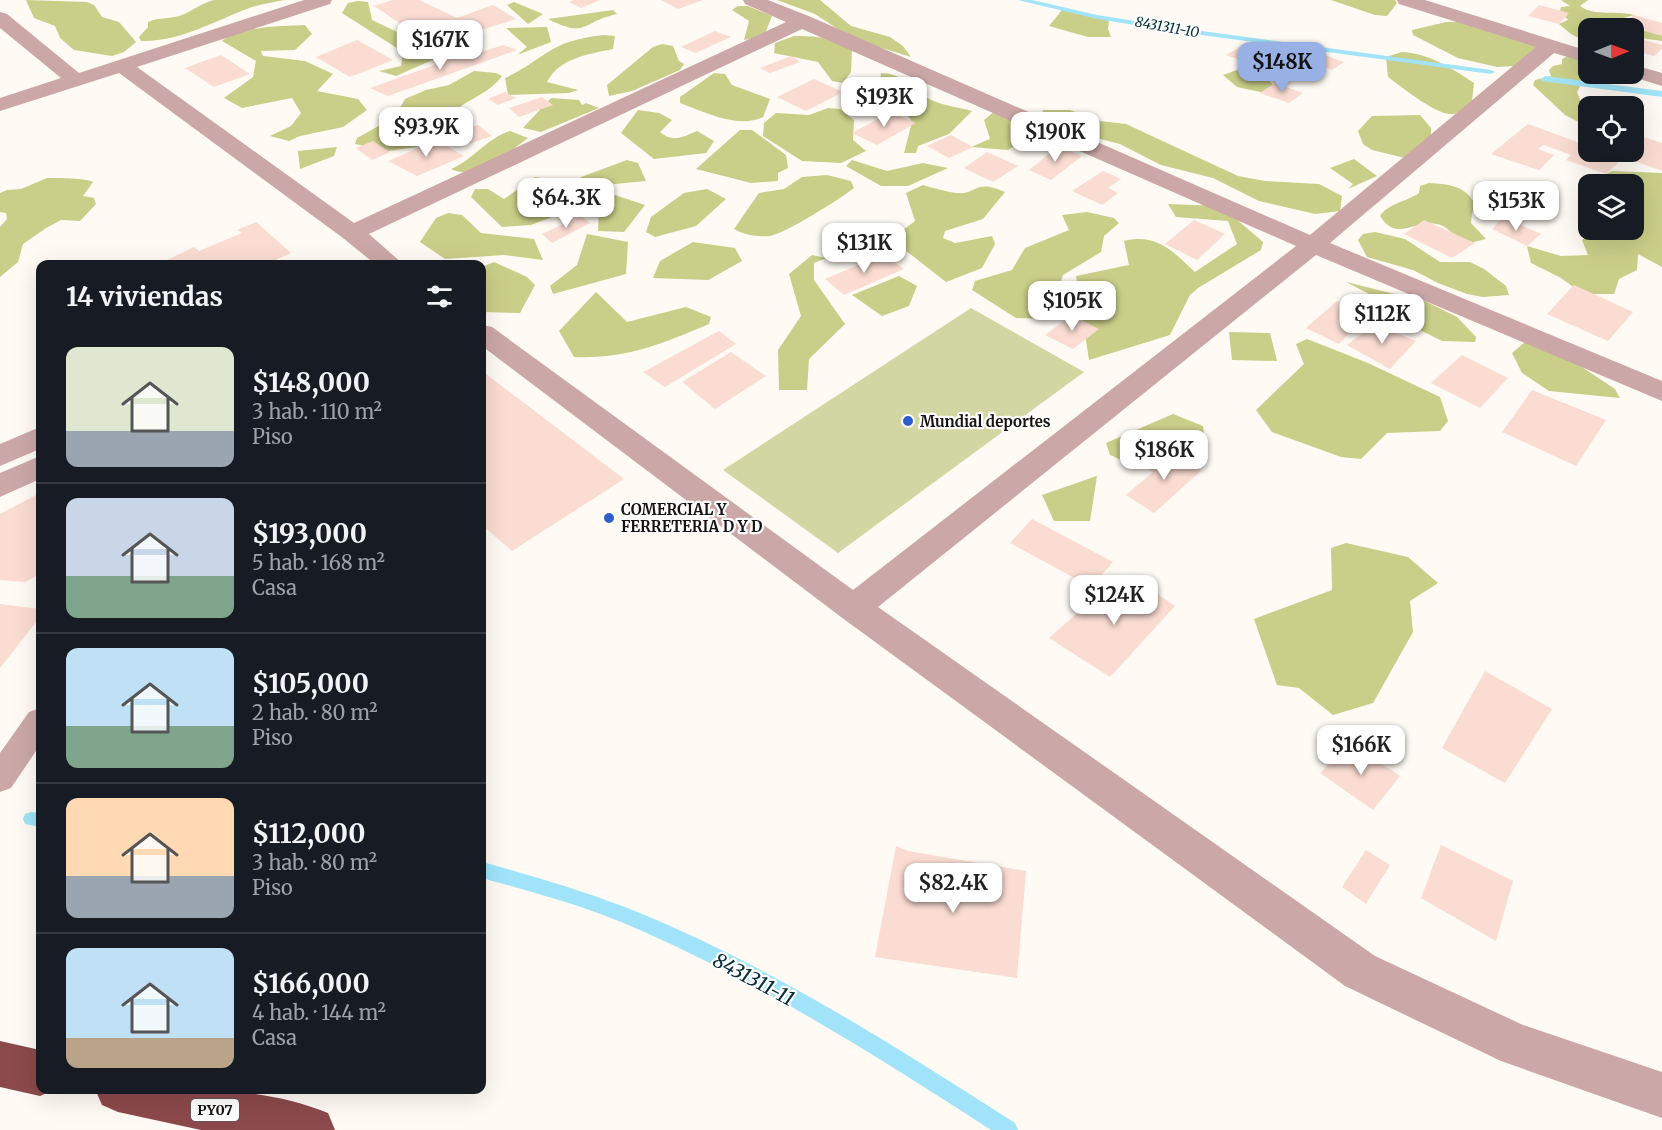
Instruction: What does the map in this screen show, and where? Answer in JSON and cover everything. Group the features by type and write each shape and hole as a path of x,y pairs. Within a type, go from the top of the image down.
{"highway":[{"path":"0,1064 36,1071"},
{"name":"PY07","path":"142,1094 311,1130"}],"street":[{"path":"0,105 323,0"},
{"path":"752,0 1313,244 1662,392"},
{"path":"1406,0 1578,54"},
{"path":"0,18 76,80"},
{"path":"352,233 804,21"},
{"path":"853,608 1313,244 1551,45"},
{"path":"121,65 352,233 385,260"},
{"path":"1644,74 1662,80"},
{"path":"486,336 853,608 1360,971 1517,1045 1662,1095"},
{"path":"0,456 36,439"},
{"path":"0,486 36,468"}],"lane":[{"path":"0,778 36,727"}],"green space":[{"path":"26,0 87,2 94,5 102,17 119,22 136,42 124,52 112,56 74,50 60,38 55,26 34,18"},
{"path":"214,0 284,0 252,7 184,34 141,41 139,37 148,27 148,22 182,15"},
{"path":"777,0 820,0 851,26 890,37 903,46 911,57 853,39 815,14"},
{"path":"1331,0 1395,0 1397,3 1387,16 1375,15"},
{"path":"1561,0 1588,0 1580,6 1592,11 1634,15 1624,18 1578,18 1578,38 1559,24 1568,20 1560,11 1561,7 1570,6"},
{"path":"368,2 372,20 441,53 437,58 396,76 379,71 401,66 403,52 342,13 348,3"},
{"path":"514,2 543,14 528,24 507,5"},
{"path":"738,6 748,6 772,16 764,36 744,40 749,21 732,10"},
{"path":"613,10 617,14 578,28 570,28 548,19"},
{"path":"1062,10 1109,20 1108,29 1111,37 1088,37 1049,26"},
{"path":"1446,22 1468,22 1517,34 1546,54 1532,65 1497,67 1458,58 1413,35 1412,30"},
{"path":"305,25 312,34 295,50 261,51 263,56 305,61 333,74 317,91 358,99 367,110 343,127 300,136 289,141 270,136 291,126 301,113 292,98 242,108 224,98 253,77 256,61 222,41 240,32"},
{"path":"547,27 551,42 517,55 527,47 506,28"},
{"path":"1644,31 1662,34 1662,41 1644,38"},
{"path":"604,35 615,36 613,49 585,55 567,62 552,74 547,82 578,90 569,93 508,95 505,78 559,46 578,39"},
{"path":"794,36 833,40 852,49 851,72 843,83 832,81 818,62 774,53 775,43"},
{"path":"662,44 673,46 679,61 684,64 680,70 632,91 609,96 607,85 653,47"},
{"path":"1402,52 1431,59 1474,83 1472,101 1457,113 1450,114 1432,107 1412,94 1388,77 1386,57"},
{"path":"1578,54 1578,84 1581,84 1577,92 1578,122 1565,115 1533,85 1535,80 1551,76 1549,70 1553,66 1562,64 1562,59"},
{"path":"1240,69 1264,74 1283,97 1237,87 1223,75"},
{"path":"474,71 496,73 502,76 489,89 452,113 446,120 453,125 416,147 388,151 355,144 357,138 395,117 405,99 426,90 449,85"},
{"path":"714,73 725,74 732,85 770,99 763,117 743,121 732,120 710,115 680,103 680,97"},
{"path":"881,73 901,78 931,100 972,111 949,134 918,146 916,153 904,153 912,122 904,110 879,96"},
{"path":"551,98 579,100 582,105 586,103 599,108 541,132 523,128"},
{"path":"828,108 840,109 854,120 853,140 866,151 841,163 802,161 763,136 764,123 776,113 809,115"},
{"path":"638,110 659,113 672,120 660,132 669,137 678,138 697,131 714,141 706,153 654,159 621,133"},
{"path":"996,110 1009,111 1029,137 1008,150 971,147 990,139 984,120"},
{"path":"1042,110 1070,110 1100,121 1126,124 1238,176 1265,181 1319,184 1342,196 1340,211 1315,214 1259,201 1213,178 1161,165 1120,144 1069,131 1050,122"},
{"path":"1420,115 1431,128 1431,153 1409,159 1372,150 1363,144 1358,131 1372,116"},
{"path":"740,130 752,130 786,155 788,168 778,173 778,181 751,183 696,169"},
{"path":"510,131 528,138 502,158 482,169 461,172 451,169 494,139"},
{"path":"337,147 334,156 300,169 298,151"},
{"path":"1354,159 1377,176 1348,189 1353,184 1330,168"},
{"path":"627,160 638,163 646,181 604,185 581,206 531,225 502,227 471,197 475,189 488,189 504,199 535,177 582,184 581,177"},
{"path":"852,160 887,171 923,163 948,168 908,186 881,186 846,166"},
{"path":"1612,171 1662,173 1662,267 1638,254 1637,270 1619,279 1614,294 1583,294 1561,278 1531,263 1527,246 1561,256 1588,255 1582,240 1644,240 1644,174 1606,174"},
{"path":"827,175 851,181 854,188 813,215 778,234 756,236 734,229 759,193 784,189 802,177"},
{"path":"47,178 93,182 83,196 94,198 96,204 80,221 61,220 23,244 18,262 0,277 0,227 7,219 6,213 0,212 0,193 21,189"},
{"path":"1429,183 1451,185 1463,190 1473,200 1476,207 1472,213 1471,223 1486,239 1470,243 1437,224 1421,224 1399,229 1386,224 1380,216 1383,212 1419,193 1420,186"},
{"path":"923,185 957,193 969,192 981,187 995,188 1005,192 983,219 945,231 943,238 955,243 992,236 995,244 982,268 946,282 891,239 915,221 906,193"},
{"path":"707,189 726,199 696,226 655,237 646,232 651,217 684,193"},
{"path":"615,195 645,205 624,232 598,231 599,208"},
{"path":"1168,204 1221,206 1263,242 1261,250 1190,295 1170,335 1089,360 1076,276 1129,265 1124,241 1136,239 1155,242 1171,251 1195,272 1237,244 1228,221 1176,217"},
{"path":"1087,212 1114,218 1119,223 1104,236 1101,252 1063,275 1049,319 1016,318 972,290 975,281 1012,270 1025,248 1069,230 1062,215"},
{"path":"448,213 462,215 481,233 534,239 543,260 504,255 445,259 420,242 436,218"},
{"path":"1375,232 1405,239 1440,262 1470,262 1484,269 1506,286 1509,295 1483,297 1467,294 1413,270 1367,257 1358,240 1363,234"},
{"path":"587,234 628,242 626,274 553,294 550,286 577,265"},
{"path":"693,242 735,248 742,261 708,280 653,278 660,261"},
{"path":"812,255 826,258 814,263 814,280 845,324 809,359 807,390 779,390 778,350 801,316 789,274"},
{"path":"494,262 527,277 535,285 520,313 486,312 486,265"},
{"path":"899,276 917,286 909,306 882,316 852,295"},
{"path":"1346,282 1427,302 1457,317 1476,337 1475,342 1442,341 1384,312 1371,295"},
{"path":"596,292 627,322 686,307 711,317 709,324 643,349 610,356 574,357 559,331"},
{"name":"Mundial deportes","path":"971,308 1084,372 838,553 723,470"},
{"path":"1229,332 1270,333 1277,361 1232,360"},
{"path":"1307,339 1368,363 1440,397 1448,421 1440,431 1387,433 1361,459 1341,457 1272,432 1256,410 1304,364 1296,344"},
{"path":"1541,340 1615,389 1620,398 1549,391 1522,373 1512,353 1526,341"},
{"path":"1173,414 1203,426 1206,450 1126,462 1110,455 1106,443"},
{"path":"1097,476 1090,521 1054,521 1042,495"},
{"path":"1346,543 1408,557 1438,583 1410,601 1413,632 1373,703 1333,715 1299,688 1277,685 1254,619 1332,590 1331,548"}],"building":[{"path":"392,0 419,0 457,18 493,5 516,19 433,45 374,6"},
{"path":"600,0 581,8 569,2"},
{"path":"661,0 703,0 678,9"},
{"path":"1539,5 1569,13 1559,24 1528,16"},
{"path":"1634,15 1662,23 1662,36 1644,31 1644,18 1631,18"},
{"path":"715,31 731,37 695,53 681,47"},
{"path":"357,40 393,60 350,77 316,57"},
{"path":"1644,40 1662,45 1662,49 1654,56 1644,53"},
{"path":"1245,44 1290,59 1274,71 1226,55"},
{"path":"503,45 517,50 388,96 370,88 460,56 464,58"},
{"path":"1322,54 1344,62 1332,70 1310,61"},
{"path":"221,55 250,74 214,87 185,68"},
{"path":"791,56 800,62 770,73 760,68"},
{"path":"814,79 843,92 806,111 777,97"},
{"path":"1275,83 1303,93 1289,103 1260,93"},
{"path":"505,92 516,98 498,105 488,99"},
{"path":"542,97 553,105 519,117 509,108"},
{"path":"891,112 916,123 877,145 852,133"},
{"path":"1528,124 1578,142 1578,162 1619,162 1606,174 1566,160 1571,155 1544,145 1538,149 1554,155 1539,170 1491,154"},
{"path":"478,125 492,136 469,144 456,133"},
{"path":"951,135 973,147 949,158 927,146"},
{"path":"1644,137 1662,143 1662,171 1637,162 1644,162"},
{"path":"437,140 464,156 417,176 388,161"},
{"path":"373,141 390,152 372,160 356,148"},
{"path":"1059,146 1082,156 1051,180 1029,170"},
{"path":"987,152 1018,166 993,182 964,168"},
{"path":"1103,171 1121,179 1108,188 1118,193 1102,205 1072,191"},
{"path":"581,216 590,223 552,243 542,234"},
{"path":"1503,217 1541,234 1527,246 1492,229"},
{"path":"1194,220 1225,234 1197,260 1165,244"},
{"path":"1424,220 1475,243 1452,258 1404,234"},
{"path":"256,222 291,253 276,260 167,260 194,247 199,251 242,233 237,230"},
{"path":"884,254 904,269 844,295 825,279"},
{"path":"1574,285 1633,312 1608,341 1547,314"},
{"path":"1337,301 1368,314 1339,344 1306,328"},
{"path":"1072,315 1099,329 1073,349 1045,335"},
{"path":"1374,324 1416,341 1390,369 1347,345"},
{"path":"719,331 736,344 665,387 643,372"},
{"path":"731,352 766,376 715,409 682,382"},
{"path":"1462,355 1508,378 1480,408 1431,383"},
{"path":"486,374 624,479 512,551 486,528"},
{"path":"1532,390 1606,420 1576,466 1502,432"},
{"path":"1168,450 1202,470 1154,513 1126,495 1153,472 1147,469"},
{"path":"36,495 36,576 25,582 0,580 0,514"},
{"path":"1032,519 1113,562 1091,587 1010,543"},
{"path":"1131,576 1175,606 1110,677 1049,638 1083,608 1090,612"},
{"path":"0,604 36,608 36,622 0,668"},
{"path":"1485,671 1552,709 1505,783 1442,748"},
{"path":"1350,743 1400,776 1373,810 1320,773"},
{"path":"1441,845 1513,881 1496,941 1421,898"},
{"path":"896,846 908,851 1026,871 1017,978 875,957"},
{"path":"1366,850 1390,865 1366,904 1342,887"}],"waterway":[{"name":"8431311-10","path":"1022,0 1097,17 1172,29 1491,72"},
{"name":"8431311-10","path":"1545,79 1662,94"},
{"name":"8431311-11","path":"31,819 36,820"},
{"name":"8431311-11","path":"486,871 553,889 622,914 690,944 820,1013 1008,1130"}],"place":[{"name":"Mundial deportes","path":"908,421"},
{"name":"COMERCIAL Y FERRETERIA D Y D","path":"609,518"}]}
